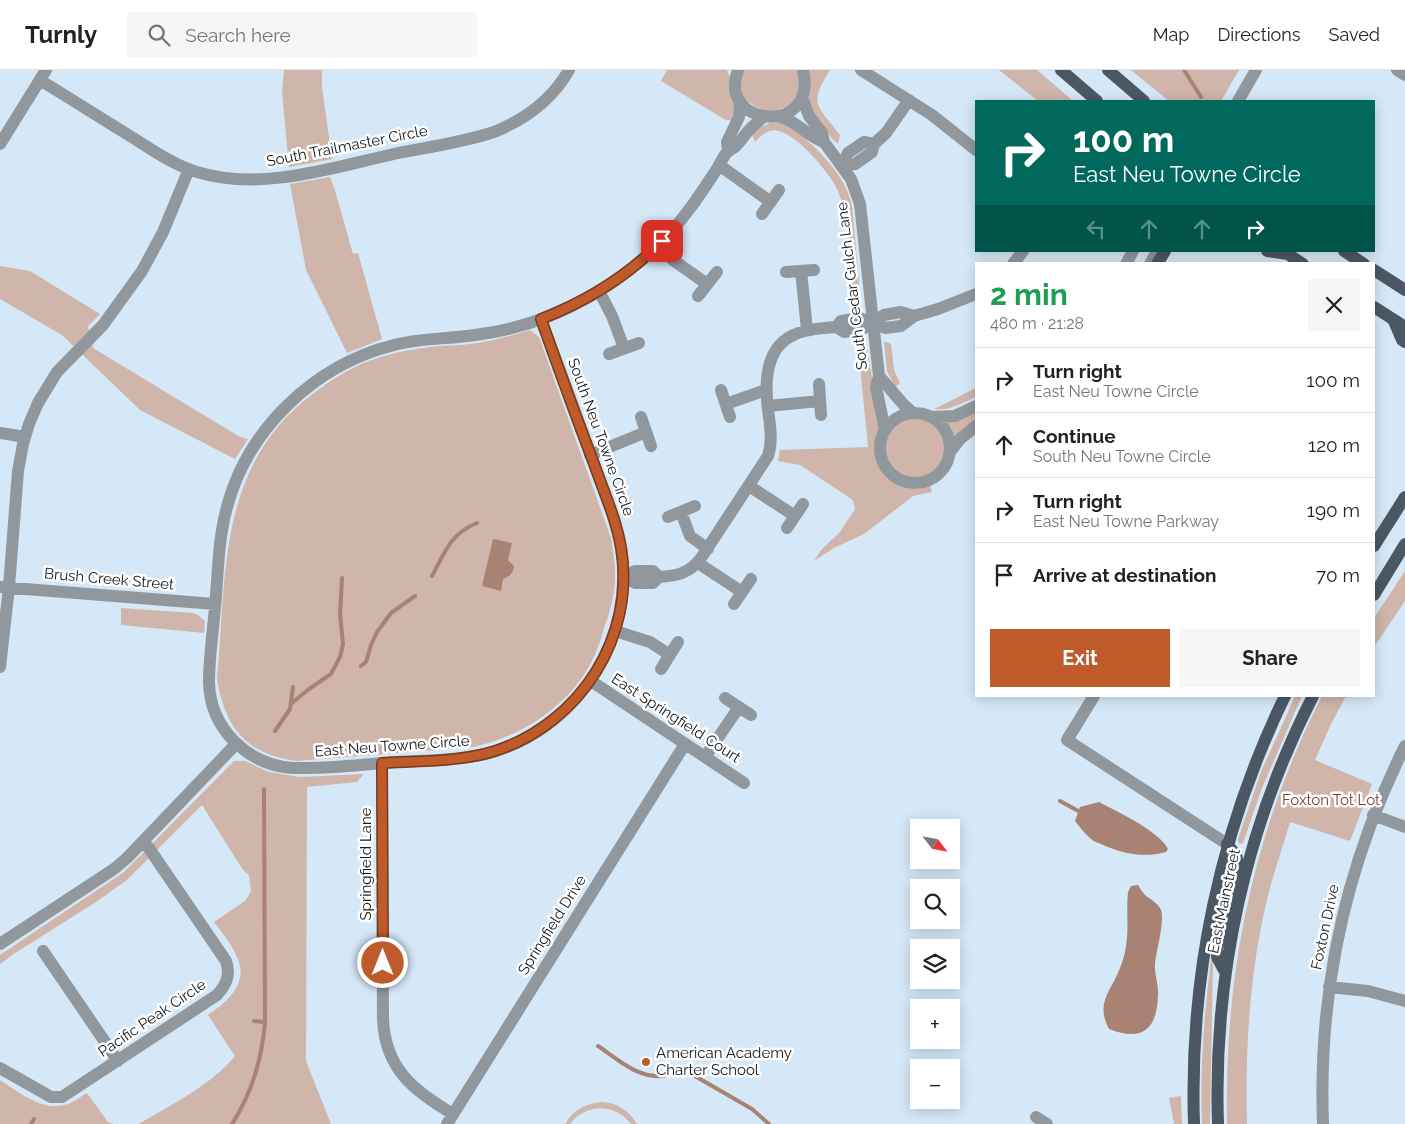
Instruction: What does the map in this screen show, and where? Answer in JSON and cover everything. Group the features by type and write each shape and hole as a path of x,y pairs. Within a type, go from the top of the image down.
{"main road":[{"path":"1061,70 1096,100"},
{"path":"1108,70 1143,100"},
{"path":"1346,252 1361,262"},
{"path":"1285,253 1300,262"},
{"path":"1375,271 1399,283 1405,290"},
{"path":"1375,308 1405,327"},
{"path":"1393,319 1402,340 1405,342"},
{"path":"1375,544 1405,497"},
{"path":"1375,593 1405,544"},
{"name":"East Mainstreet","path":"1194,1124 1194,1052 1201,972 1214,895 1227,844 1251,773 1285,697"},
{"name":"East Mainstreet","path":"1218,1124 1218,1050 1225,972 1238,903 1257,831 1276,777 1313,697"},
{"path":"1225,972 1217,957 1217,949 1237,859 1227,844"}],"street":[{"name":"South Trailmaster Circle","path":"43,75 153,150 189,169 228,178 253,180 274,179 487,135 512,125 536,109 556,89 569,70"},
{"path":"735,72 736,92 746,108 754,114 763,117 779,117 792,109 802,98 805,88 803,70"},
{"path":"861,70 932,114 975,149"},
{"path":"1239,100 1256,70"},
{"path":"1397,70 1405,75"},
{"path":"0,144 43,75"},
{"name":"South Cedar Gulch Lane","path":"802,98 809,116 822,133 824,142 854,184 860,204 879,376 876,387 885,430"},
{"path":"842,166 855,164 872,152 874,144 886,133 909,100"},
{"path":"728,152 727,142 739,117 740,101"},
{"path":"0,944 114,869 144,841 236,744 221,724 211,696 210,670 222,525 231,493 241,469 253,447 276,417 313,382 342,365 383,348 414,341 484,334 508,329 541,319 572,306 599,291 623,276 658,246 693,206 728,152 737,146 752,126 763,117"},
{"name":"South Cedar Gulch Lane","path":"779,117 795,122 815,139 824,142"},
{"path":"719,166 771,202"},
{"path":"0,667 5,587 18,471 25,437 38,404 57,372 103,325 142,271 160,238 189,169"},
{"path":"762,214 779,190"},
{"path":"658,246 673,260 708,284"},
{"path":"1015,262 1022,252"},
{"path":"786,272 808,270 807,330"},
{"path":"698,296 717,272"},
{"path":"599,291 612,316 624,348"},
{"path":"624,576 635,584 653,583 659,577 679,575 698,563 708,549 765,462 770,450 771,439 766,390 767,371 776,350 789,337 807,330 836,326 841,321 860,318 885,328 900,326 914,316 975,294"},
{"name":"South Neu Towne Circle","path":"541,319 616,526 621,547 624,576 622,600 615,631 604,659 591,681"},
{"path":"609,354 639,343"},
{"name":"South Cedar Gulch Lane","path":"879,376 913,413"},
{"path":"819,384 821,415"},
{"path":"721,390 730,417"},
{"path":"726,404 766,390"},
{"path":"768,406 820,401"},
{"path":"931,417 955,416 975,406"},
{"path":"950,452 950,445 942,426 931,417 923,414 913,413 897,418 885,430 880,445 882,460 890,473 902,481 917,483 932,479 944,468 950,452 960,439 975,427"},
{"path":"641,417 651,446"},
{"path":"590,454 646,432"},
{"path":"0,433 25,437"},
{"path":"749,486 795,516"},
{"path":"787,528 803,504"},
{"path":"668,517 695,506"},
{"path":"682,512 690,536 708,549"},
{"path":"698,563 742,592"},
{"path":"734,604 750,579"},
{"name":"Brush Creek Street","path":"5,587 215,604"},
{"path":"615,631 650,642 670,655"},
{"path":"661,669 678,642"},
{"name":"East Neu Towne Circle","path":"236,744 268,763 286,768 302,769 466,758 504,748 532,734 558,716 579,696 591,681"},
{"name":"East Springfield Court","path":"591,681 744,782"},
{"path":"1093,697 1067,740 1227,844"},
{"path":"725,698 751,715"},
{"path":"705,758 739,707"},
{"name":"Springfield Drive","path":"450,1119 685,744"},
{"name":"Foxton Drive","path":"1323,1124 1322,1068 1329,987 1346,899 1374,815 1405,746"},
{"name":"Springfield Lane","path":"382,763 383,1020 386,1042 392,1059 406,1080 450,1119"},
{"path":"1374,815 1405,827"},
{"name":"Pacific Peak Circle","path":"0,1068 47,1095 56,1098 68,1094 217,995 225,986 228,974 226,961 144,841"},
{"path":"43,951 118,1061"},
{"path":"1329,987 1375,993 1405,1001"}],"green space":[{"path":"284,70 322,70 322,87 332,159 289,167 282,92"},
{"path":"667,70 727,70 734,95 732,121 724,119 661,81"},
{"path":"743,70 798,70 801,86 792,105 769,113 749,102 742,93 741,79"},
{"path":"809,70 830,70 817,98 821,110 840,135 838,144 824,129 812,110 809,98"},
{"path":"999,70 1037,70 1072,100 1037,100"},
{"path":"1131,70 1239,70 1222,100 1168,100"},
{"path":"772,122 791,128 801,135 830,163 845,187 852,206 861,304 855,298 847,225 835,185 809,152 791,137 776,130 764,134 755,142 752,134 757,129"},
{"path":"330,177 353,254 358,253 382,339 347,353 306,270 290,184"},
{"path":"0,266 30,271 100,314 88,326 93,348 240,437 248,439 235,459 140,410 62,335 0,299"},
{"path":"530,330 539,337 611,538 615,570 613,598 599,644 587,670 565,698 538,720 506,737 473,747 297,761 265,753 252,745 241,736 226,712 217,679 227,560 233,523 243,487 259,453 282,422 314,393 354,367 403,351 478,343"},
{"path":"884,341 891,344 894,370 900,383 895,387 887,371"},
{"path":"866,342 880,424 876,450 879,464 886,474 901,485 912,488 930,486 932,492 913,496 864,534 834,548 814,561 821,550 840,532 855,509 853,500 800,465 778,461 780,450 868,447 858,345"},
{"path":"975,388 975,397 951,408 934,409"},
{"path":"975,411 975,421 954,436 945,423"},
{"path":"915,418 927,421 937,427 943,437 946,449 943,461 937,471 927,477 915,480 903,477 893,471 887,461 884,449 887,437 893,427 903,421"},
{"path":"1405,571 1405,601 1375,646 1375,616"},
{"path":"121,608 193,613 205,621 204,633 121,625"},
{"path":"1295,697 1302,697 1262,788 1243,843 1240,844 1238,839 1261,772"},
{"name":"Foxton Tot Lot","path":"1322,697 1345,697 1315,760 1372,784 1350,841 1290,822 1271,884 1258,943 1248,1033 1247,1124 1227,1124 1227,1068 1231,1012 1248,904 1261,851 1298,747"},
{"path":"234,761 245,761 269,772 300,777 364,774 357,782 307,787 306,1061 331,1124 139,1124 202,1085 225,1067 235,1056 208,1015 230,997 239,982 240,974 240,965 234,951 214,922 245,901 251,892 249,875 243,870 202,805 127,880 0,964 0,955 124,872"},
{"path":"1211,960 1213,960 1210,1124 1202,1124 1203,1042"},
{"path":"0,1080 24,1096 51,1106 61,1106 70,1103 87,1093 108,1122 114,1124 0,1124"},
{"path":"1181,1096 1182,1124 1174,1124 1169,1098"},
{"path":"607,1102 622,1108 637,1124 631,1124 617,1112 600,1108 584,1112 570,1124 565,1124 580,1108"}],"shaded area":[{"path":"493,539 512,543 508,560 514,566 514,569 508,577 503,579 501,591 482,586"},
{"path":"1099,802 1137,822 1156,835 1168,849 1166,852 1149,855 1133,854 1092,840 1075,821 1080,807"},
{"path":"1138,885 1145,895 1156,903 1161,910 1162,922 1155,964 1158,991 1155,1017 1146,1030 1130,1034 1109,1029 1105,1020 1104,1004 1120,968 1125,951 1128,892 1131,886"}],"waterway":[{"path":"1184,70 1201,97"},
{"path":"432,576 454,538 468,527 477,523"},
{"path":"292,703 331,674 340,657 343,644 340,614 342,578"},
{"path":"361,666 366,662 377,632 391,613 415,596"},
{"path":"275,731 290,709 293,687"},
{"path":"232,1124 245,1100 255,1075 259,1062 265,1022 264,789"},
{"path":"1060,801 1082,813"},
{"path":"254,1021 265,1022"},
{"path":"598,1046 635,1071 644,1074 661,1076 688,1072 752,1109 769,1124"},
{"path":"31,1124 34,1119"}],"place":[{"name":"American Academy Charter School","path":"646,1062"}],"route":[{"path":"383,963 382,763 466,758 493,752 527,738 558,716 583,692 598,670 610,645 622,600 624,576 621,547 612,513 541,319 572,306 618,279 662,241"}]}
